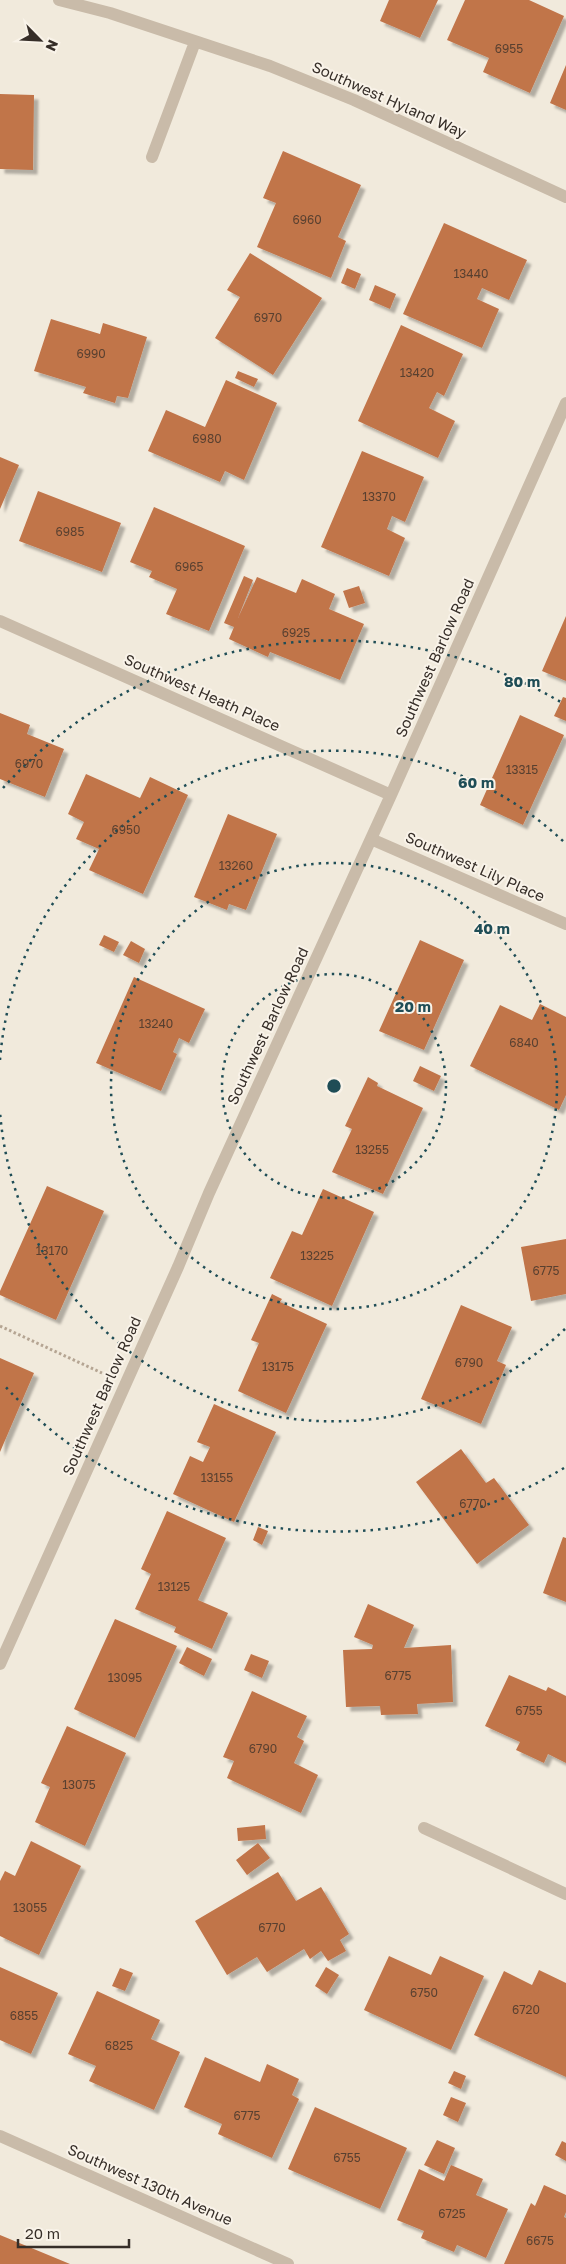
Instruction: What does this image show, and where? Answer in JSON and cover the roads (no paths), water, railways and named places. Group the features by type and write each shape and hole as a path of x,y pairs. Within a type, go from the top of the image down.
{"street":[{"name":"Southwest Hyland Way","path":"60,0 110,13 270,66 354,100 566,197"},
{"path":"152,157 195,42"},
{"name":"Southwest Barlow Road","path":"0,1664 126,1384 209,1193 391,795 566,403"},
{"name":"Southwest Heath Place","path":"0,621 391,795"},
{"name":"Southwest Lily Place","path":"371,839 566,924"},
{"path":"424,1828 566,1894"},
{"name":"Southwest 130th Avenue","path":"0,2136 288,2264"}]}
